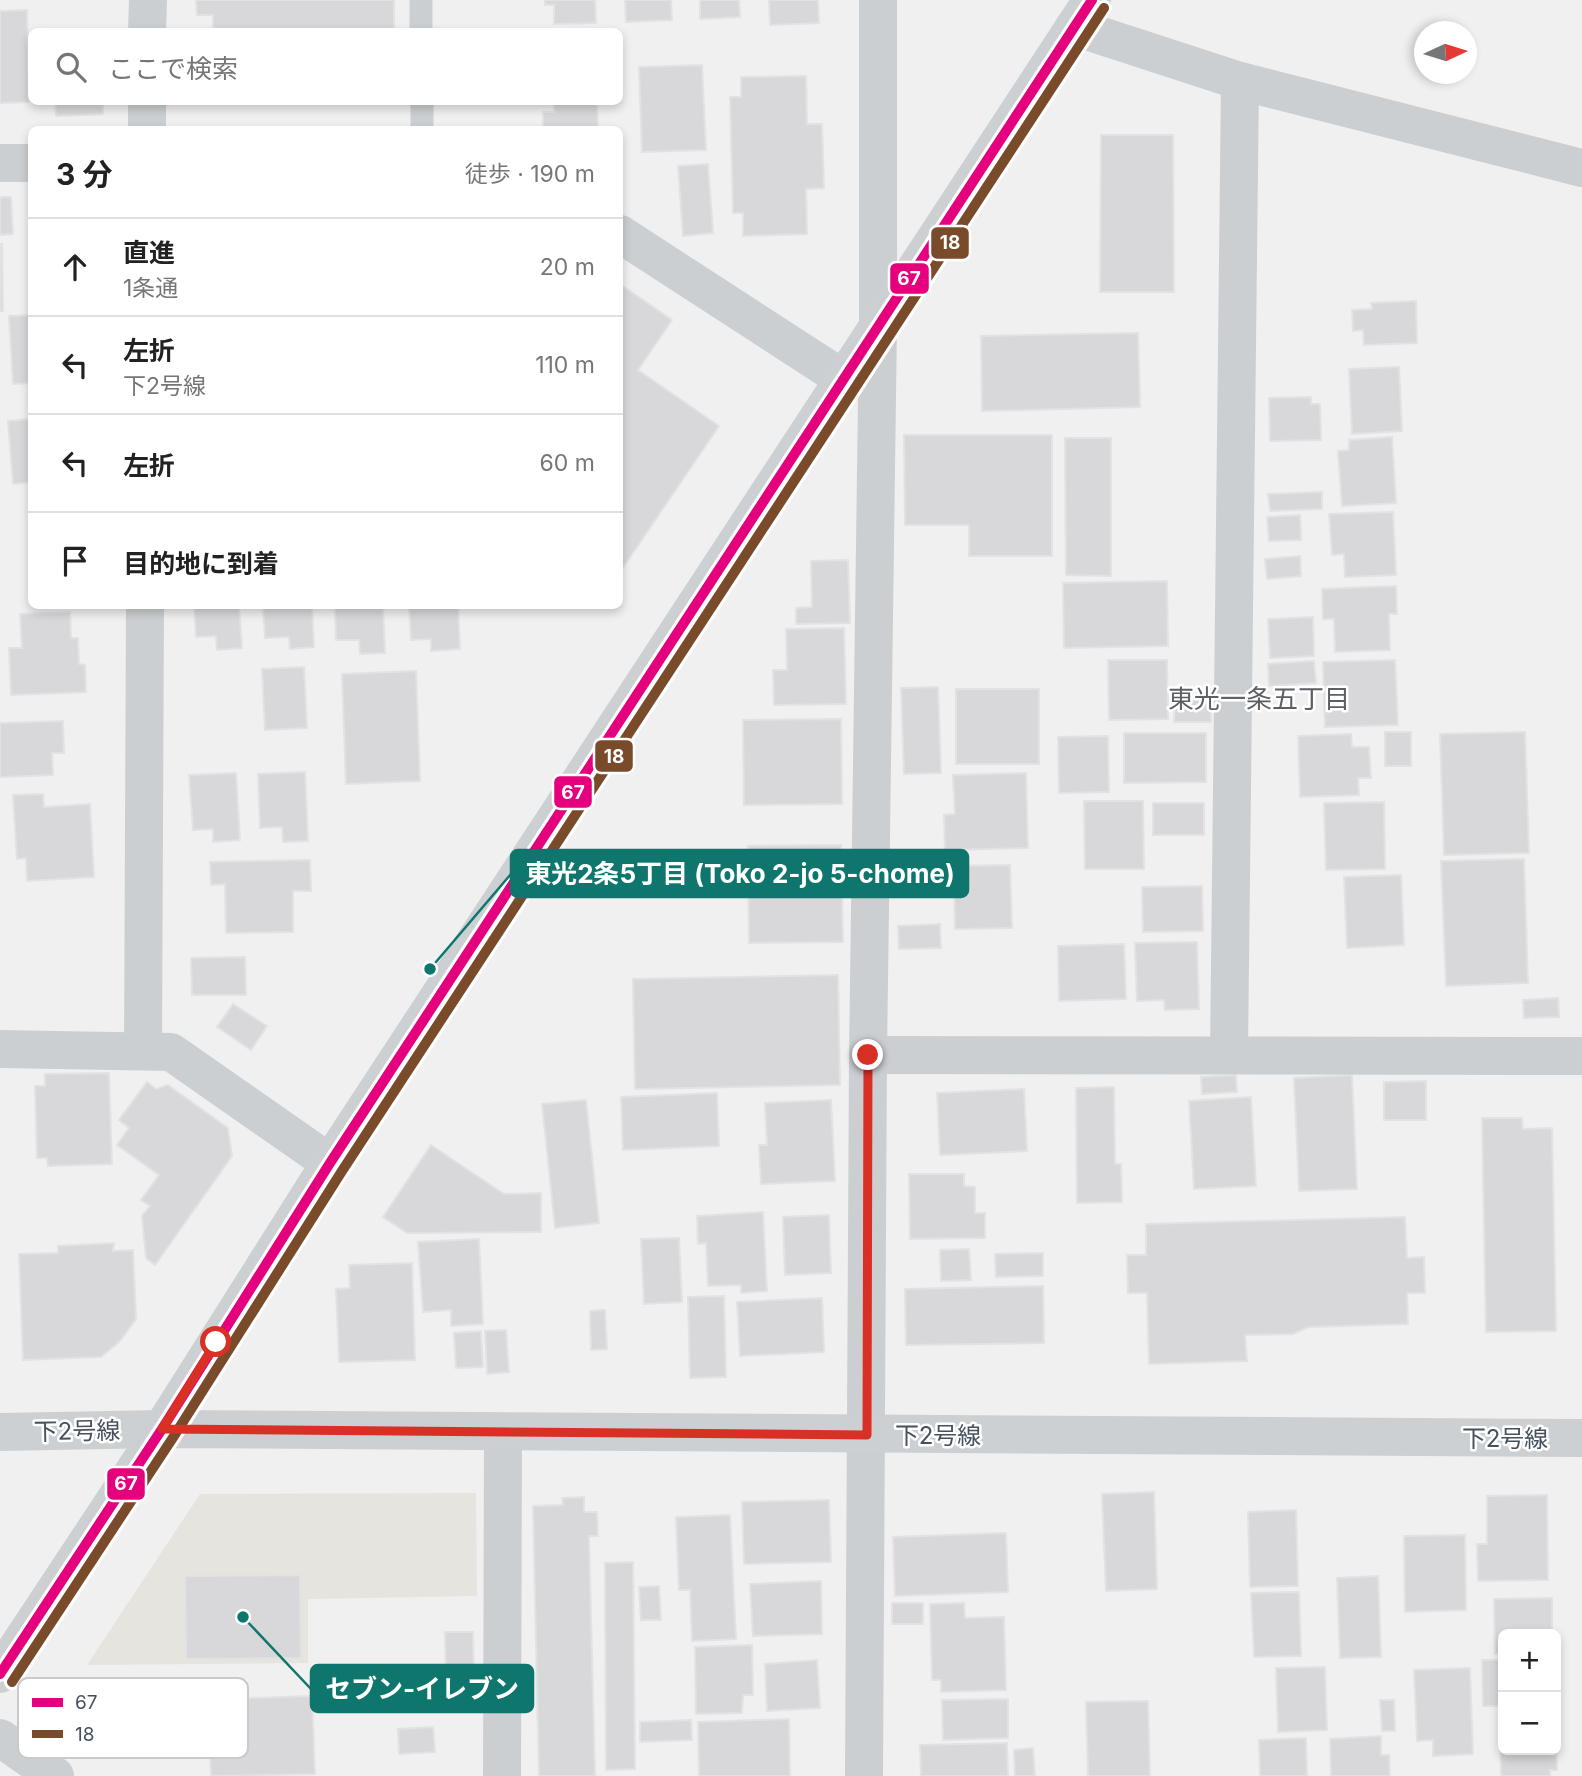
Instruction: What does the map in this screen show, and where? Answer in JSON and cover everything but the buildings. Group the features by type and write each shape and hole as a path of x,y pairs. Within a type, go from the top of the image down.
{"main road":[{"path":"0,1674 162,1429 330,1163 1083,13"},
{"name":"下2号線","path":"0,1432 162,1429 1582,1438"}],"street":[{"path":"147,28 148,0"},
{"path":"864,1776 868,1055 878,326 878,0"},
{"path":"1083,13 1240,81 1582,168"},
{"path":"1229,1054 1240,81"},
{"path":"147,105 147,126"},
{"path":"0,163 28,163"},
{"path":"623,236 845,380"},
{"path":"143,1051 145,609"},
{"path":"0,1049 171,1052 330,1163"},
{"path":"868,1055 1582,1056"},
{"path":"502,1776 503,1433"},
{"path":"0,1738 18,1750"},
{"path":"29,1758 55,1776"}],"lane":[{"path":"421,0 421,28"},
{"path":"422,105 422,126"}],"shaded area":[{"path":"476,1493 477,1596 308,1599 308,1663 87,1665 200,1494"}],"transit line":[{"name":"67","path":"0,1674 162,1429 330,1163 1092,0"},
{"name":"18","path":"12,1682 174,1436 342,1171 1104,8"}],"place":[{"name":"東光2条5丁目 (Toko 2-jo 5-chome)","path":"430,969"},
{"name":"セブン-イレブン","path":"243,1617"}],"district":[{"name":"東光一条五丁目","path":"1259,698"}],"route":[{"path":"216,1342 162,1429 867,1435 868,1055"}]}
